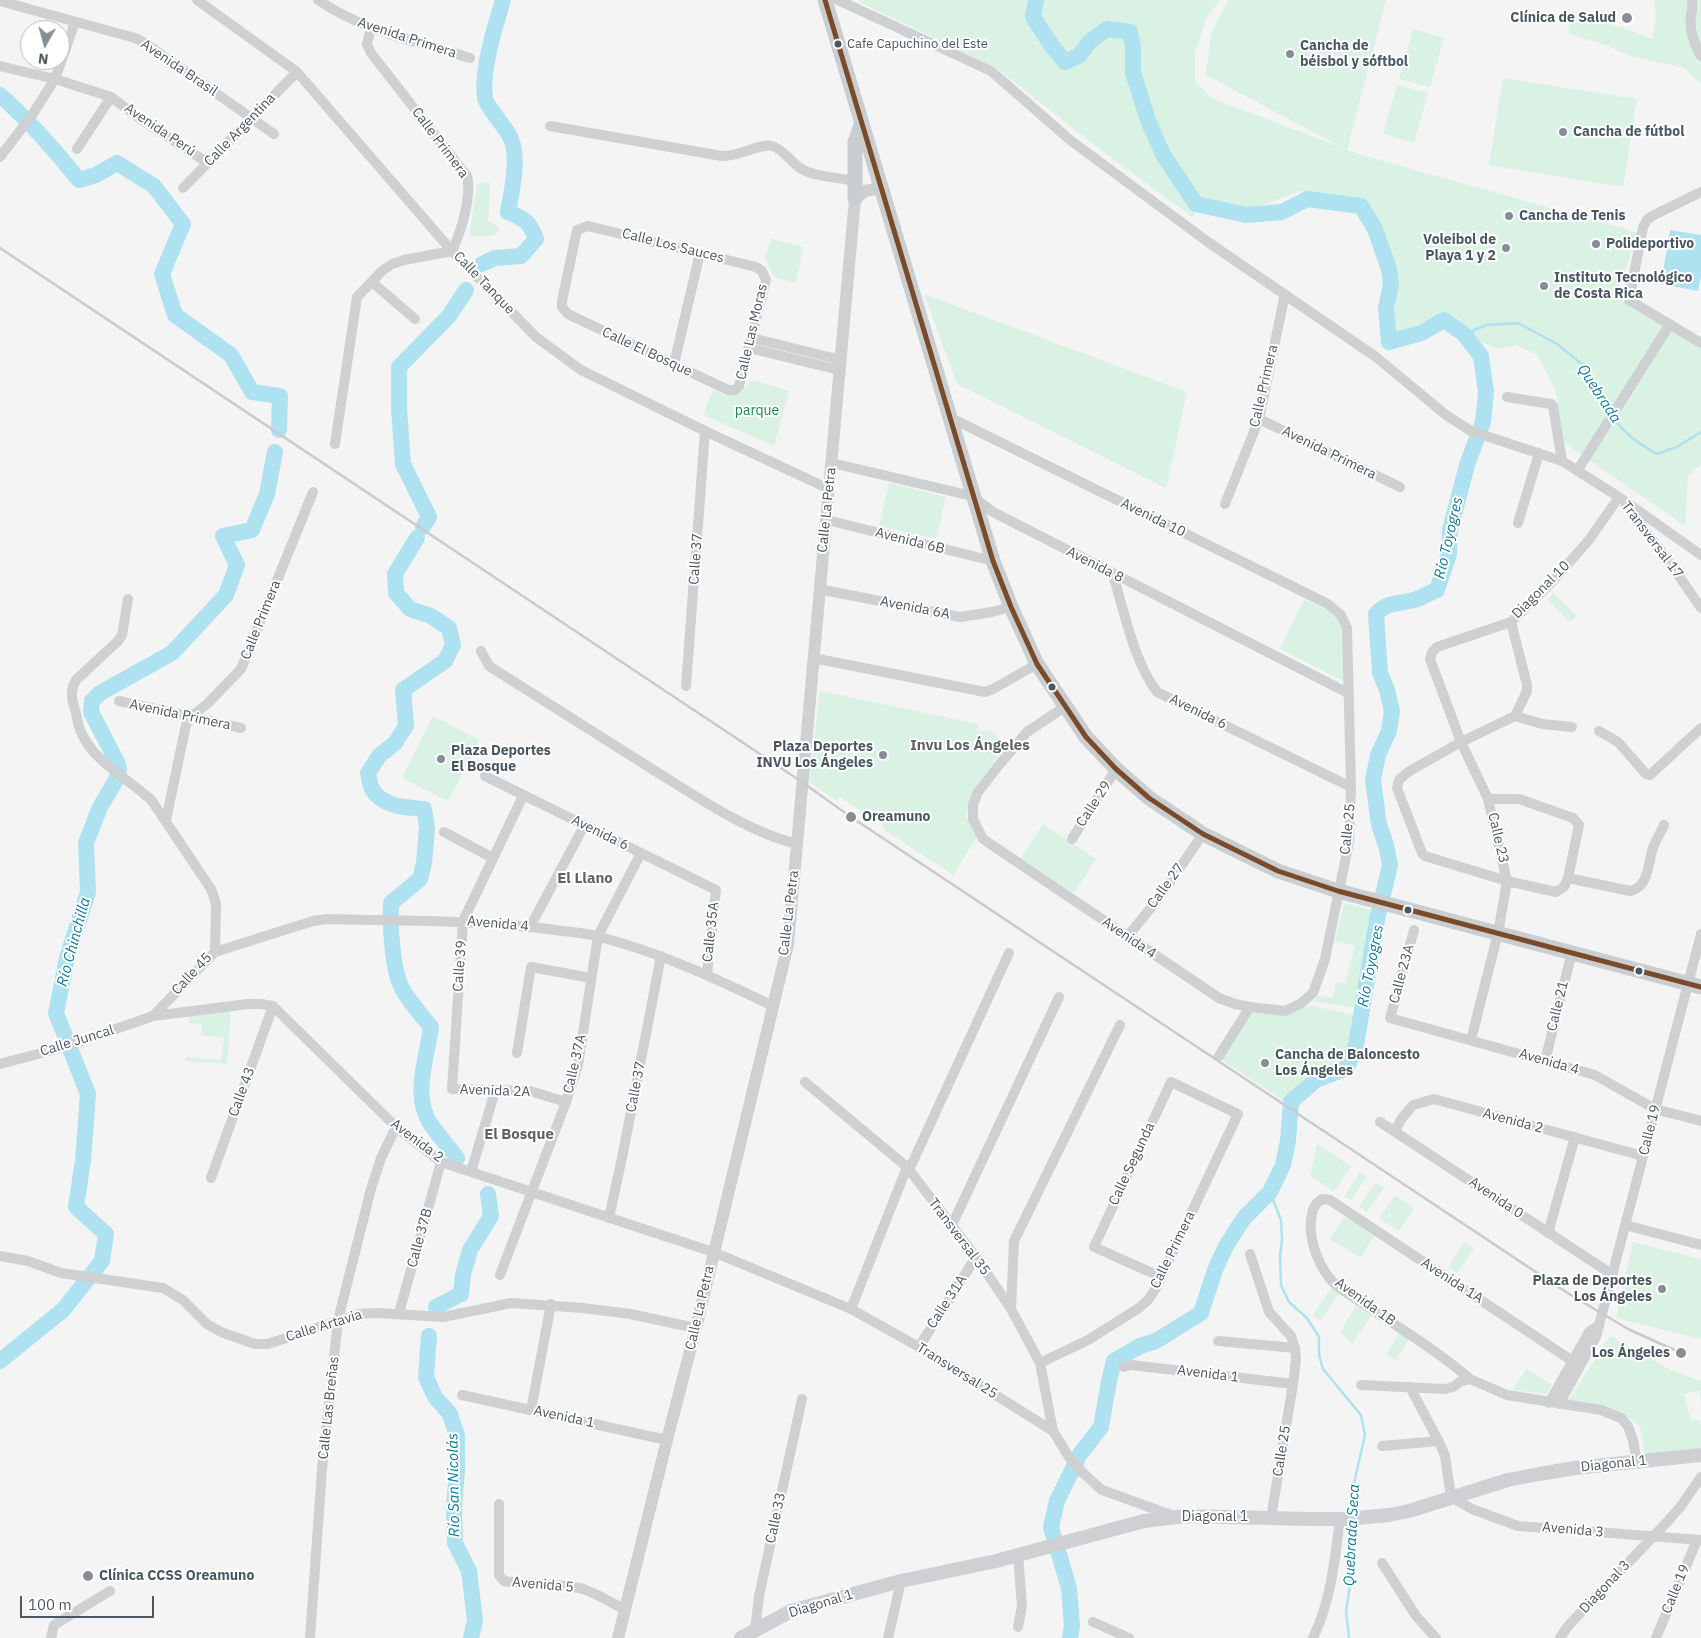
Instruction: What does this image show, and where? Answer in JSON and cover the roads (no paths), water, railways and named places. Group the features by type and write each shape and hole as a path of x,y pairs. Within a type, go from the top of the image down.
{"main road":[{"path":"825,0 993,561 1011,607 1037,664 1086,737 1116,769 1149,798 1203,834 1278,871 1338,891 1695,985"},
{"path":"855,199 855,142 861,125"},
{"name":"Diagonal 1","path":"741,1638 754,1634 791,1611 901,1581 1018,1555 1144,1521 1177,1517 1365,1518 1409,1511 1508,1480 1539,1474 1575,1468 1701,1455"}],"street":[{"name":"Calle Tanque","path":"197,0 297,72 452,251 536,337 581,370 829,489"},
{"name":"Avenida Primera","path":"318,0 348,19 371,28 470,58"},
{"path":"838,0 991,71 1070,140 1208,242 1376,356 1446,415 1471,431 1562,461 1619,497 1701,555"},
{"path":"1692,0 1691,32 1694,44 1701,56"},
{"name":"Avenida Brasil","path":"0,1 29,4 75,22 136,38 146,43 274,134"},
{"path":"0,157 32,115 55,79 75,22"},
{"name":"Calle Primera","path":"371,28 368,44 371,53 467,176 470,186 469,196 452,251"},
{"name":"Avenida Perú","path":"0,66 55,79 111,98 208,162"},
{"name":"Calle Argentina","path":"183,188 297,72"},
{"path":"77,149 111,98"},
{"path":"550,126 722,156 736,156 764,146 772,146 809,173 854,180"},
{"path":"855,199 865,191 880,188"},
{"path":"1701,192 1647,220 1629,300 1701,343"},
{"name":"Calle La Petra","path":"618,1638 696,1328 788,944 855,199"},
{"name":"Calle Los Sauces","path":"562,307 577,230 582,227 588,226 700,253 756,267 762,272"},
{"path":"335,444 357,297 382,271 392,264 452,251"},
{"path":"674,364 700,253"},
{"name":"Calle Las Moras","path":"735,390 740,386 766,280 762,272"},
{"path":"372,282 415,319"},
{"name":"Calle Primera","path":"1225,504 1259,419 1285,294"},
{"name":"Calle El Bosque","path":"562,307 572,316 728,390 735,390"},
{"path":"1578,471 1670,324"},
{"path":"751,343 840,365"},
{"path":"1507,397 1551,404 1562,461"},
{"name":"Avenida 10","path":"951,418 1328,604 1341,614 1347,628"},
{"name":"Avenida Primera","path":"1259,419 1400,487"},
{"name":"Calle 37","path":"686,686 705,431"},
{"path":"1518,523 1539,454"},
{"name":"Avenida 8","path":"832,463 972,496 993,512 1348,694"},
{"name":"Calle Primera","path":"191,717 208,703 241,668 313,492"},
{"name":"Transversal 17","path":"1619,497 1665,556 1701,608"},
{"name":"Diagonal 10","path":"1437,647 1511,622 1552,582 1590,540 1619,497"},
{"name":"Avenida 6B","path":"826,520 993,561"},
{"name":"Avenida 6","path":"1113,574 1136,652 1157,692 1351,787"},
{"name":"Avenida 6A","path":"819,589 960,617 984,614 1011,607"},
{"name":"Calle 45","path":"128,599 122,635 76,680 72,688 72,698 81,732 95,753 108,766 126,778 152,801 211,889 216,904 214,952 153,1016"},
{"path":"1488,799 1519,799 1573,818 1579,825 1568,878 1564,886 1556,892 1508,881 1424,856 1397,788 1399,780 1408,772 1461,742 1515,716 1527,691 1527,685 1511,622"},
{"name":"Calle 25","path":"1285,1011 1300,1004 1313,993 1325,959 1349,842 1351,787 1347,628"},
{"name":"Calle 23","path":"1437,647 1432,652 1430,659 1461,742 1488,799 1508,881 1498,932 1471,1040"},
{"path":"481,651 488,666 686,790 748,826 781,840 797,844"},
{"path":"813,658 985,692 1037,664"},
{"name":"Avenida Primera","path":"119,701 241,728"},
{"name":"Avenida 4","path":"1066,706 1027,732 978,792 973,805 973,819 983,839 1219,998 1250,1007 1285,1011"},
{"path":"1515,716 1542,724 1572,726"},
{"path":"166,820 186,725 191,717"},
{"path":"1599,731 1618,742 1646,774 1650,775 1701,728"},
{"name":"Calle 29","path":"1072,839 1116,769"},
{"name":"Avenida 6","path":"485,776 716,890"},
{"name":"Calle 39","path":"452,1089 463,921 523,796"},
{"path":"1568,878 1630,891 1636,890 1647,875 1652,850 1664,825"},
{"path":"530,927 584,826"},
{"path":"444,832 493,858"},
{"name":"Calle 27","path":"1127,937 1159,898 1203,834"},
{"name":"Calle 37A","path":"500,1274 533,1192 578,1065 598,936 640,853"},
{"name":"Calle 35A","path":"707,974 716,890"},
{"name":"Avenida 4","path":"214,952 312,921 463,921 530,927 598,936 662,956 707,974 773,1006"},
{"name":"Calle 23A","path":"1390,1018 1414,930"},
{"name":"Calle 19","path":"1554,1404 1576,1363 1589,1332 1598,1326 1604,1311 1655,1109 1695,985 1701,934"},
{"name":"Calle 21","path":"1545,1061 1572,952"},
{"path":"851,1309 908,1168 1008,953"},
{"name":"Calle 37","path":"609,1218 662,956"},
{"path":"517,1053 531,967 591,978"},
{"path":"952,1225 1059,997"},
{"path":"153,1016 248,1004 272,1006"},
{"name":"Avenida 2","path":"272,1006 396,1127 441,1162 713,1252"},
{"name":"Calle 43","path":"211,1178 272,1006"},
{"path":"1219,1056 1250,1007"},
{"name":"Calle Juncal","path":"0,1064 64,1047 153,1016"},
{"name":"Avenida 4","path":"1390,1018 1595,1075 1655,1109 1701,1121"},
{"path":"1011,1309 1014,1241 1120,1025"},
{"name":"Transversal 35","path":"806,1082 908,1168 976,1257 1011,1309 1040,1363 1053,1431"},
{"name":"Calle Primera","path":"1040,1363 1088,1340 1139,1308 1148,1300 1161,1277 1238,1114 1171,1082"},
{"name":"Calle Segunda","path":"1161,1277 1094,1246 1171,1082"},
{"name":"Avenida 2A","path":"452,1089 530,1091 566,1102"},
{"path":"472,1172 495,1091"},
{"name":"Avenida 2","path":"1395,1131 1413,1104 1434,1099 1643,1156"},
{"name":"Avenida 0","path":"1380,1122 1613,1275"},
{"name":"Calle Las Breñas","path":"310,1638 322,1469 338,1320 371,1189 381,1158 396,1127"},
{"path":"1548,1233 1575,1137"},
{"name":"Calle 37B","path":"399,1314 441,1162"},
{"name":"Avenida 1A","path":"1322,1199 1330,1200 1576,1363"},
{"name":"Avenida 1B","path":"1322,1199 1313,1208 1311,1227 1313,1244 1318,1260 1334,1284 1448,1360 1470,1379 1507,1395 1554,1404"},
{"path":"1626,1225 1701,1245"},
{"name":"Transversal 25","path":"713,1252 851,1309 919,1347 1053,1431 1071,1460 1083,1474 1102,1490 1177,1517"},
{"path":"1250,1254 1269,1312 1291,1336 1295,1348 1296,1359 1293,1384"},
{"name":"Calle Artavia","path":"0,1256 28,1262 61,1273 163,1288 183,1300 207,1324 221,1332 255,1344 268,1344 359,1314 443,1317 511,1303 551,1304 630,1314 696,1328"},
{"name":"Calle 31A","path":"919,1347 976,1257"},
{"path":"531,1410 551,1304"},
{"path":"1218,1341 1295,1348"},
{"name":"Avenida 1","path":"1124,1367 1140,1366 1293,1384"},
{"path":"1361,1385 1445,1389 1470,1379"},
{"name":"Calle 25","path":"1271,1518 1293,1384"},
{"path":"1410,1387 1445,1456 1451,1497"},
{"name":"Avenida 1","path":"462,1395 667,1440"},
{"name":"Calle 33","path":"754,1634 759,1596 802,1399"},
{"path":"1554,1404 1601,1410 1621,1418 1628,1426 1637,1462"},
{"path":"1382,1446 1439,1441"},
{"path":"1652,1537 1680,1506 1701,1477"},
{"name":"Avenida 3","path":"1451,1497 1472,1509 1518,1526 1699,1540"},
{"name":"Avenida 5","path":"499,1504 499,1575 504,1581 554,1584 581,1588 625,1610"},
{"path":"1313,1638 1319,1627 1332,1582 1343,1519"},
{"name":"Diagonal 3","path":"1560,1638 1568,1626 1652,1537"},
{"name":"Calle 19","path":"1656,1638 1699,1540"},
{"path":"1018,1555 1022,1606 1018,1627"},
{"path":"1382,1563 1416,1616 1436,1638"},
{"path":"888,1638 901,1581"},
{"path":"51,1638 54,1625 110,1591"},
{"path":"1093,1622 1129,1638"}],"water":[{"path":"1670,230 1701,235 1701,276 1698,291 1661,284"}],"waterway":[{"name":"Río San Nicolás","path":"482,264 495,258 521,256 536,239 526,222 508,212 515,161 512,141 485,98 484,87 487,62 503,0"},
{"name":"Río Toyogres","path":"1036,0 1033,17 1065,62 1080,55 1089,42 1107,29 1130,32 1133,46 1133,73 1149,123 1164,156 1196,204 1246,215 1282,212 1307,199 1361,206 1375,229 1389,269 1391,285 1386,308 1389,342 1421,333 1444,320 1464,334 1481,356 1486,392 1483,422 1467,465 1450,530 1449,554 1437,590 1414,600 1388,605 1376,614 1380,673 1387,690 1392,711 1389,731 1378,755 1373,780 1379,825 1390,865 1377,920 1356,1045 1347,1068 1316,1080 1291,1102 1288,1141 1283,1165 1270,1192 1244,1218 1226,1246 1215,1270 1201,1313 1156,1341 1140,1346 1114,1361 1101,1427 1080,1454 1057,1501 1051,1527 1069,1588 1072,1626 1070,1638"},
{"name":"Río Chinchilla","path":"0,95 41,136 79,180 96,175 117,163 154,186 183,224 162,274 175,315 231,355 252,392 280,396 279,430"},
{"name":"Río San Nicolás","path":"423,527 429,517 403,464 399,408 399,367 449,316 466,290"},
{"name":"Quebrada","path":"1464,334 1487,325 1518,323 1557,344 1583,365 1609,412"},
{"name":"Quebrada","path":"1614,419 1634,439 1657,454 1677,447 1701,432"},
{"name":"Río Chinchilla","path":"0,1361 63,1310 102,1261 106,1234 76,1207 83,1160 88,1094 56,1013 67,958 88,892 86,843 100,807 116,780 119,770 117,762 91,712 92,701 100,693 172,653 226,595 237,565 223,536 252,530 267,494 275,452"},
{"name":"Río San Nicolás","path":"417,538 395,574 396,593 410,609 431,616 449,628 453,645 445,661 403,690 406,726 395,743 379,756 368,773 372,789 376,795 388,803 424,809 427,828 424,863 420,879 391,903 392,948 399,982 413,1005 431,1027 421,1088 425,1112 430,1123 457,1158"},
{"name":"Quebrada Seca","path":"1270,1192 1281,1220 1281,1285 1289,1302 1307,1318 1319,1337 1319,1355 1323,1369 1361,1415 1365,1435 1354,1483 1352,1515"},
{"name":"Río San Nicolás","path":"436,1307 461,1294 463,1275 470,1250 491,1216 488,1194"},
{"name":"Río San Nicolás","path":"429,1336 426,1377 435,1397 450,1414 457,1436 454,1508 455,1543 469,1571 475,1620 471,1638"},
{"name":"Quebrada Seca","path":"1349,1638 1346,1611 1353,1566 1351,1523"}],"railway":[{"path":"0,248 1566,1292 1628,1329 1681,1353"}],"place":[{"name":"Clínica de Salud","path":"1627,18"},
{"name":"Cafe Capuchino del Este","path":"838,44"},
{"name":"Cancha de béisbol y sóftbol","path":"1290,54"},
{"name":"Cancha de fútbol","path":"1563,132"},
{"name":"Cancha de Tenis","path":"1509,216"},
{"name":"Polideportivo","path":"1596,244"},
{"name":"Voleibol de Playa 1 y 2","path":"1506,248"},
{"name":"Instituto Tecnológico de Costa Rica","path":"1544,286"},
{"name":"Plaza Deportes INVU Los Ángeles","path":"883,755"},
{"name":"Plaza Deportes El Bosque","path":"441,759"},
{"name":"Oreamuno","path":"851,817"},
{"name":"Cancha de Baloncesto Los Ángeles","path":"1265,1063"},
{"name":"Plaza de Deportes Los Ángeles","path":"1662,1289"},
{"name":"Los Ángeles","path":"1681,1353"},
{"name":"Clínica CCSS Oreamuno","path":"88,1576"}],"district":[{"name":"Invu Los Ángeles","path":"970,746"},
{"name":"El Llano","path":"585,879"},
{"name":"El Bosque","path":"519,1135"}],"park label":[{"name":"parque","path":"757,411"}]}
